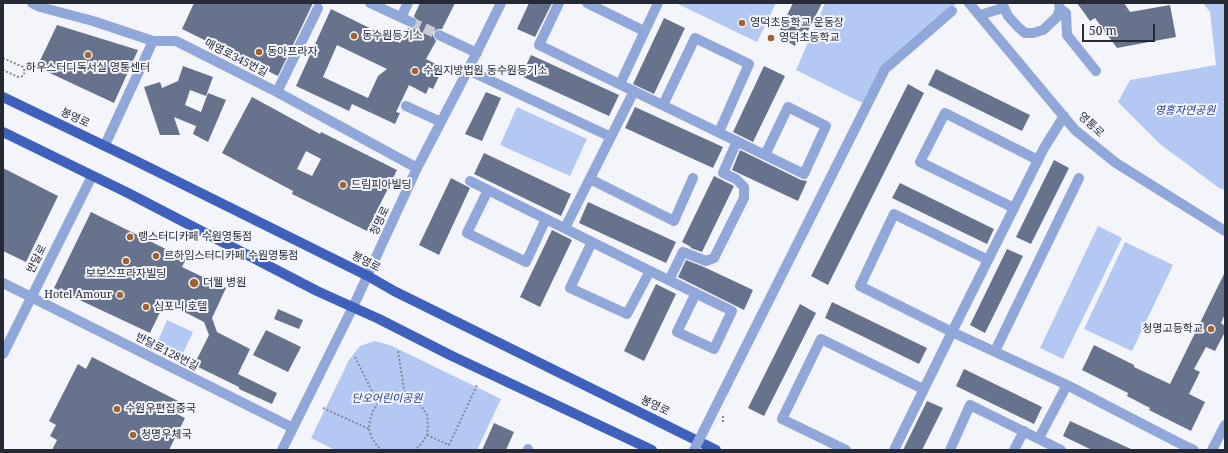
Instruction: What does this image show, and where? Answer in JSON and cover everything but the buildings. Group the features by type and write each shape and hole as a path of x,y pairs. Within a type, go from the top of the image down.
{"main road":[{"name":"봉영로","path":"3,97 105,145 368,276 394,291 716,450"},
{"path":"3,132 317,291 652,450"}],"street":[{"name":"매영로345번길","path":"32,3 40,7 93,21 153,41 176,41 277,92 417,168"},
{"path":"370,3 411,22"},
{"path":"401,17 408,3"},
{"name":"청명로","path":"282,450 368,276 417,168 501,3"},
{"path":"559,3 539,44 634,91 719,132 765,155 804,174 826,126 788,107 765,155"},
{"path":"587,3 644,31"},
{"path":"620,84 658,3"},
{"name":"영통로","path":"969,3 1075,130 1116,163 1225,231"},
{"path":"980,15 1002,6 1008,16 1018,27 1025,33 1033,33 1043,30 1050,24 1056,17 1059,6 1066,13 1068,35 1096,71"},
{"path":"277,92 318,8"},
{"path":"694,450 885,70 952,11"},
{"path":"439,35 477,52"},
{"path":"663,105 695,38 749,64 719,132"},
{"path":"105,145 153,41"},
{"path":"468,70 611,137"},
{"path":"565,228 634,91"},
{"path":"406,106 441,122"},
{"path":"1014,208 920,162 945,113 1038,160"},
{"path":"894,450 1044,148 1064,116"},
{"path":"669,280 683,252 706,261 714,258 744,198 744,187 736,179 723,173 737,141"},
{"name":"반달로","path":"3,354 92,176"},
{"path":"590,179 674,221 693,178"},
{"path":"995,351 1078,178"},
{"path":"470,181 592,242 650,270 669,280 696,293 732,311 714,349 677,332 696,293"},
{"path":"488,190 467,233 526,262 546,219"},
{"path":"988,260 894,214 860,286 952,332 1067,385 1177,447 1194,450"},
{"path":"592,242 570,288 627,314 650,270"},
{"name":"반달로128번길","path":"3,283 293,428"},
{"path":"846,450 782,419 821,339 923,389"},
{"path":"1039,438 1067,385"},
{"path":"950,450 970,405 1061,450"},
{"path":"1212,450 1225,425"},
{"path":"1014,450 1024,431"}],"path":[{"path":"3,58 22,67 25,72 23,76 18,78 3,70"},
{"path":"398,351 405,396"},
{"path":"355,357 378,403"},
{"path":"427,435 449,445 477,385"},
{"path":"383,450 377,446 369,429 373,411 378,403 391,397 405,396 414,399 421,406 426,415 428,424 427,435 422,444 415,450"},
{"path":"323,408 369,429"}],"green space":[{"name":"영덕초등학교 운동장","path":"678,3 776,3 757,42"},
{"path":"825,3 957,3 885,69 868,104 858,101 796,70"},
{"name":"영흥자연공원","path":"1203,3 1225,3 1225,190 1219,188 1160,144 1118,102 1130,80 1216,65 1210,12"},
{"path":"517,107 587,139 570,176 500,145"},
{"path":"1098,226 1122,238 1063,359 1040,348"},
{"path":"1125,242 1173,265 1132,351 1084,329"},
{"path":"167,320 193,332 182,355 157,343"},
{"name":"단오어린이공원","path":"375,341 392,346 501,399 477,450 335,450 311,438 349,360 360,346"}],"tunnel":[{"path":"411,22 439,35"}],"place":[{"name":"영덕초등학교 운동장","path":"742,23"},
{"name":"동수원등기소","path":"354,36"},
{"name":"영덕초등학교","path":"771,38"},
{"name":"동아프라자","path":"259,52"},
{"name":"하우스터디독서실 영통센터","path":"88,55"},
{"name":"수원지방법원 동수원등기소","path":"415,71"},
{"name":"드림피아빌딩","path":"343,185"},
{"name":"랭스터디카페 수원영통점","path":"130,237"},
{"name":"르하임스터디카페 수원영통점","path":"156,256"},
{"name":"보보스프라자빌딩","path":"126,261"},
{"name":"더웰 병원","path":"194,283"},
{"name":"Hotel Amour","path":"120,295"},
{"name":"심포니 호텔","path":"146,307"},
{"name":"청명고등학교","path":"1211,329"},
{"name":"수원우편집중국","path":"117,409"},
{"name":"청명우체국","path":"133,435"}]}
